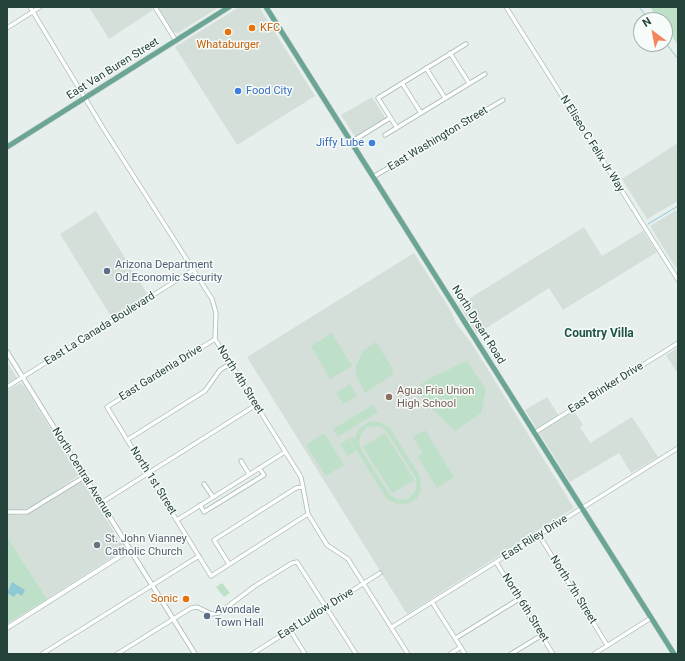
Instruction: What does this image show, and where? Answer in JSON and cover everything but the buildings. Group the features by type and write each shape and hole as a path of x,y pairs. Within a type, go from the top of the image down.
{"main road":[{"name":"East Van Buren Street","path":"7,147 229,7"},
{"name":"North Dysart Road","path":"266,7 674,654"}],"street":[{"name":"North 4th Street","path":"30,7 215,306 215,339 301,478 308,514 327,545 348,559 408,654"},
{"path":"7,28 40,7"},
{"path":"155,7 176,41"},
{"name":"N Eliseo C Felix Jr Way","path":"506,7 678,280"},
{"path":"397,128 378,98 466,44"},
{"path":"450,54 469,83"},
{"path":"426,68 445,98"},
{"path":"385,135 485,74"},
{"path":"402,83 421,113"},
{"name":"East Washington Street","path":"373,177 503,100"},
{"path":"351,142 390,118"},
{"name":"East La Canada Boulevard","path":"7,387 193,270"},
{"name":"East Gardenia Drive","path":"107,407 215,339"},
{"name":"East Brinker Drive","path":"534,433 678,344"},
{"name":"North Central Avenue","path":"7,352 195,654"},
{"path":"127,440 205,391 220,370 230,364"},
{"path":"101,503 256,405"},
{"name":"North 1st Street","path":"107,407 211,576 229,564"},
{"name":"East Riley Drive","path":"392,627 678,448"},
{"path":"177,520 285,452"},
{"path":"241,461 249,474"},
{"path":"200,505 204,512 264,475 260,468"},
{"path":"7,512 27,512 84,477"},
{"path":"204,484 213,497"},
{"path":"302,487 296,488 214,540 229,564 308,514"},
{"name":"North 7th Street","path":"539,535 607,645"},
{"path":"7,628 130,550"},
{"path":"42,654 199,556"},
{"path":"117,654 194,607 212,614 219,613 255,586 292,563 297,562 356,654"},
{"name":"North 6th Street","path":"496,562 553,654"},
{"name":"East Ludlow Drive","path":"252,654 380,573"},
{"path":"456,638 519,599"},
{"path":"432,602 465,654"},
{"path":"594,654 651,618"},
{"path":"290,630 305,654"},
{"path":"511,654 542,635"},
{"path":"450,654 461,647"}],"shaded area":[{"path":"89,7 151,7 153,10 109,39"},
{"path":"158,7 219,7 178,33 173,32"},
{"path":"239,7 259,7 315,96 237,145 175,47"},
{"path":"372,97 388,122 358,141 341,115"},
{"path":"678,143 678,201 647,219 622,179"},
{"path":"678,209 678,266 676,268 650,226"},
{"path":"96,211 148,295 112,318 60,234"},
{"path":"584,227 602,256 643,231 657,252 563,310 549,288 477,334 459,305"},
{"name":"Agua Fria Union High School","path":"414,253 451,311 456,323 472,344 574,508 407,614 247,357"},
{"path":"678,348 678,374 666,355"},
{"path":"7,362 17,378 7,384"},
{"path":"20,383 25,387 79,475 34,506 19,511 7,510 7,391"},
{"path":"547,397 561,419 574,411 583,425 580,427 590,443 632,417 658,457 631,473 619,453 570,482 525,410"},
{"path":"81,481 84,483 120,542 124,544 125,549 47,599 7,536 7,514 24,515 32,512"}],"green space":[{"path":"650,7 678,7 678,45 673,38 673,12 654,12"},
{"path":"332,333 352,366 330,379 311,346"},
{"path":"376,342 393,369 392,375 365,393 356,375 356,366 363,351"},
{"path":"467,361 486,390 481,413 455,431 427,404 419,393 421,384 432,377"},
{"path":"350,384 357,396 343,404 336,393"},
{"path":"373,405 378,412 338,437 333,429"},
{"path":"369,422 380,422 390,428 420,476 421,490 417,498 410,503 397,504 387,499 349,439 353,437 354,439 359,428","holes":["373,426 381,427 387,432 416,478 416,490 408,499 399,500 390,495 360,448 359,442 361,434 366,428"]},
{"path":"425,430 454,477 437,488 417,456 423,453 413,437"},
{"path":"324,433 344,465 326,476 306,445"},
{"path":"385,433 414,480 392,493 363,447"},
{"path":"348,439 356,451 348,456 340,444"},
{"path":"7,536 47,599 7,624"},
{"path":"222,583 230,593 224,597 216,587"}],"water":[{"path":"12,582 25,590 22,596 17,593 14,597 7,593"}],"waterway":[{"path":"639,7 643,12"},
{"path":"673,52 678,59"},
{"path":"648,224 678,206"}],"place":[{"name":"KFC","path":"252,28"},
{"name":"Whataburger","path":"228,32"},
{"name":"Food City","path":"238,91"},
{"name":"Jiffy Lube","path":"372,143"},
{"name":"Arizona Department Od Economic Security","path":"107,271"},
{"name":"Agua Fria Union High School","path":"389,397"},
{"name":"St. John Vianney Catholic Church","path":"97,545"},
{"name":"Sonic","path":"186,599"},
{"name":"Avondale Town Hall","path":"207,616"}],"district":[{"name":"Country Villa","path":"599,334"}]}
